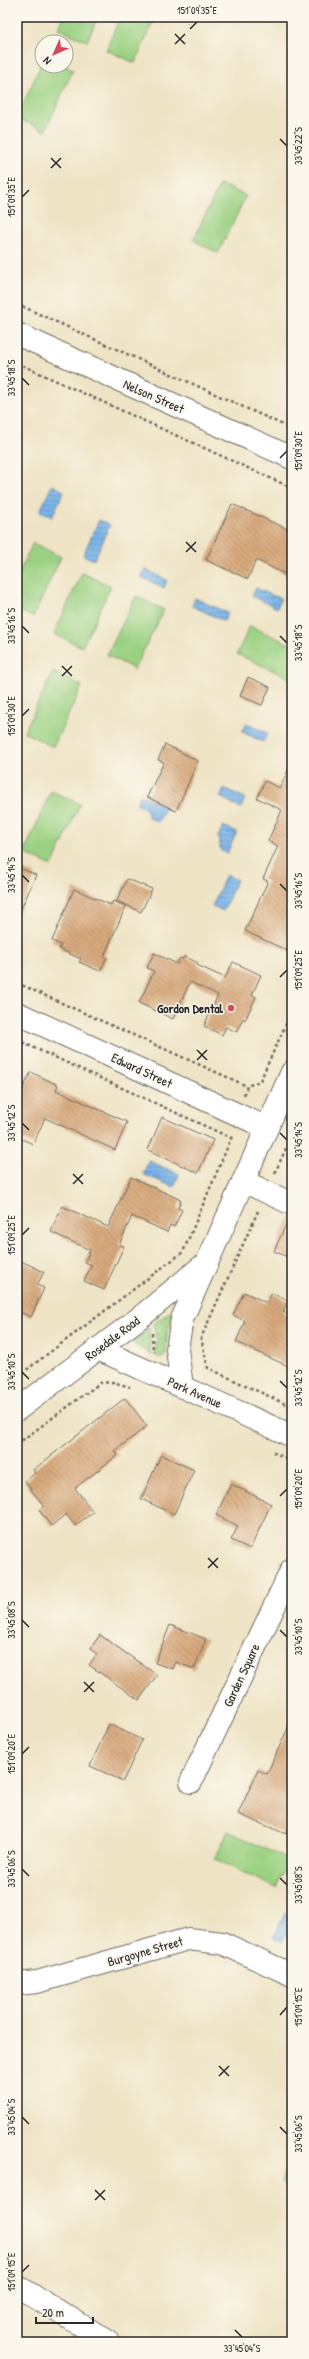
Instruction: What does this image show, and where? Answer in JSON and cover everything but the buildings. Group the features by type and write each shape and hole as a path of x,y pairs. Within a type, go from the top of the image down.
{"street":[{"name":"Nelson Street","path":"17,334 292,458"},
{"name":"Edward Street","path":"17,1013 267,1128"},
{"name":"Rosedale Road","path":"182,1387 178,1349 179,1333 184,1313 292,1072"},
{"path":"243,1181 292,1204"},
{"name":"Rosedale Road","path":"17,1410 98,1349 205,1264"},
{"name":"Park Avenue","path":"98,1349 292,1436"},
{"name":"Garden Square","path":"191,1782 292,1569"},
{"name":"Burgoyne Street","path":"17,1984 37,1982 188,1939 222,1943 292,1975"},
{"path":"17,2286 109,2342"}],"path":[{"path":"17,304 292,429"},
{"path":"17,363 292,488"},
{"path":"17,983 247,1086 260,1081 292,1011"},
{"path":"17,1040 231,1138"},
{"path":"244,1098 247,1086"},
{"path":"17,1377 183,1252 234,1132"},
{"path":"292,1136 201,1338 208,1368 292,1407"},
{"path":"152,1331 153,1354"},
{"path":"17,1444 100,1383 113,1382 135,1389"},
{"path":"271,1451 292,1461"}],"green space":[{"path":"64,17 98,17 87,41 74,36 74,34 58,29"},
{"path":"120,17 155,17 135,63 106,50"},
{"path":"37,74 71,74 45,131 17,118"},
{"path":"220,184 246,196 218,253 193,240"},
{"path":"33,543 61,557 33,617 17,610 17,577"},
{"path":"82,573 111,586 82,647 54,634"},
{"path":"136,596 164,610 134,669 107,655"},
{"path":"250,626 292,645 292,679 237,654"},
{"path":"53,672 82,686 53,747 24,732"},
{"path":"51,791 80,804 52,866 24,853"},
{"path":"169,1312 173,1315 167,1333 166,1354 163,1358 154,1355 157,1343 153,1324"},
{"path":"149,1328 150,1353 133,1344 134,1340"},
{"path":"228,1831 289,1860 276,1888 215,1859"},
{"path":"292,2156 292,2187 281,2182"}],"water":[{"path":"52,485 64,491 52,517 40,511"},
{"path":"99,520 110,525 94,560 83,555"},
{"path":"145,569 167,580 164,588 141,577"},
{"path":"256,588 281,599 277,608 252,596"},
{"path":"195,598 228,613 224,621 192,606"},
{"path":"247,723 268,733 263,742 242,732"},
{"path":"224,788 245,798 241,808 220,797"},
{"path":"141,795 166,807 158,822 148,817 147,810 136,804"},
{"path":"223,826 237,832 227,853 221,851 218,837"},
{"path":"226,875 237,880 223,911 212,906"},
{"path":"149,1161 179,1174 174,1187 143,1174"},
{"path":"285,1913 292,1917 292,1923 282,1942 273,1938"}],"place":[{"name":"Gordon Dental","path":"231,1008"}]}
